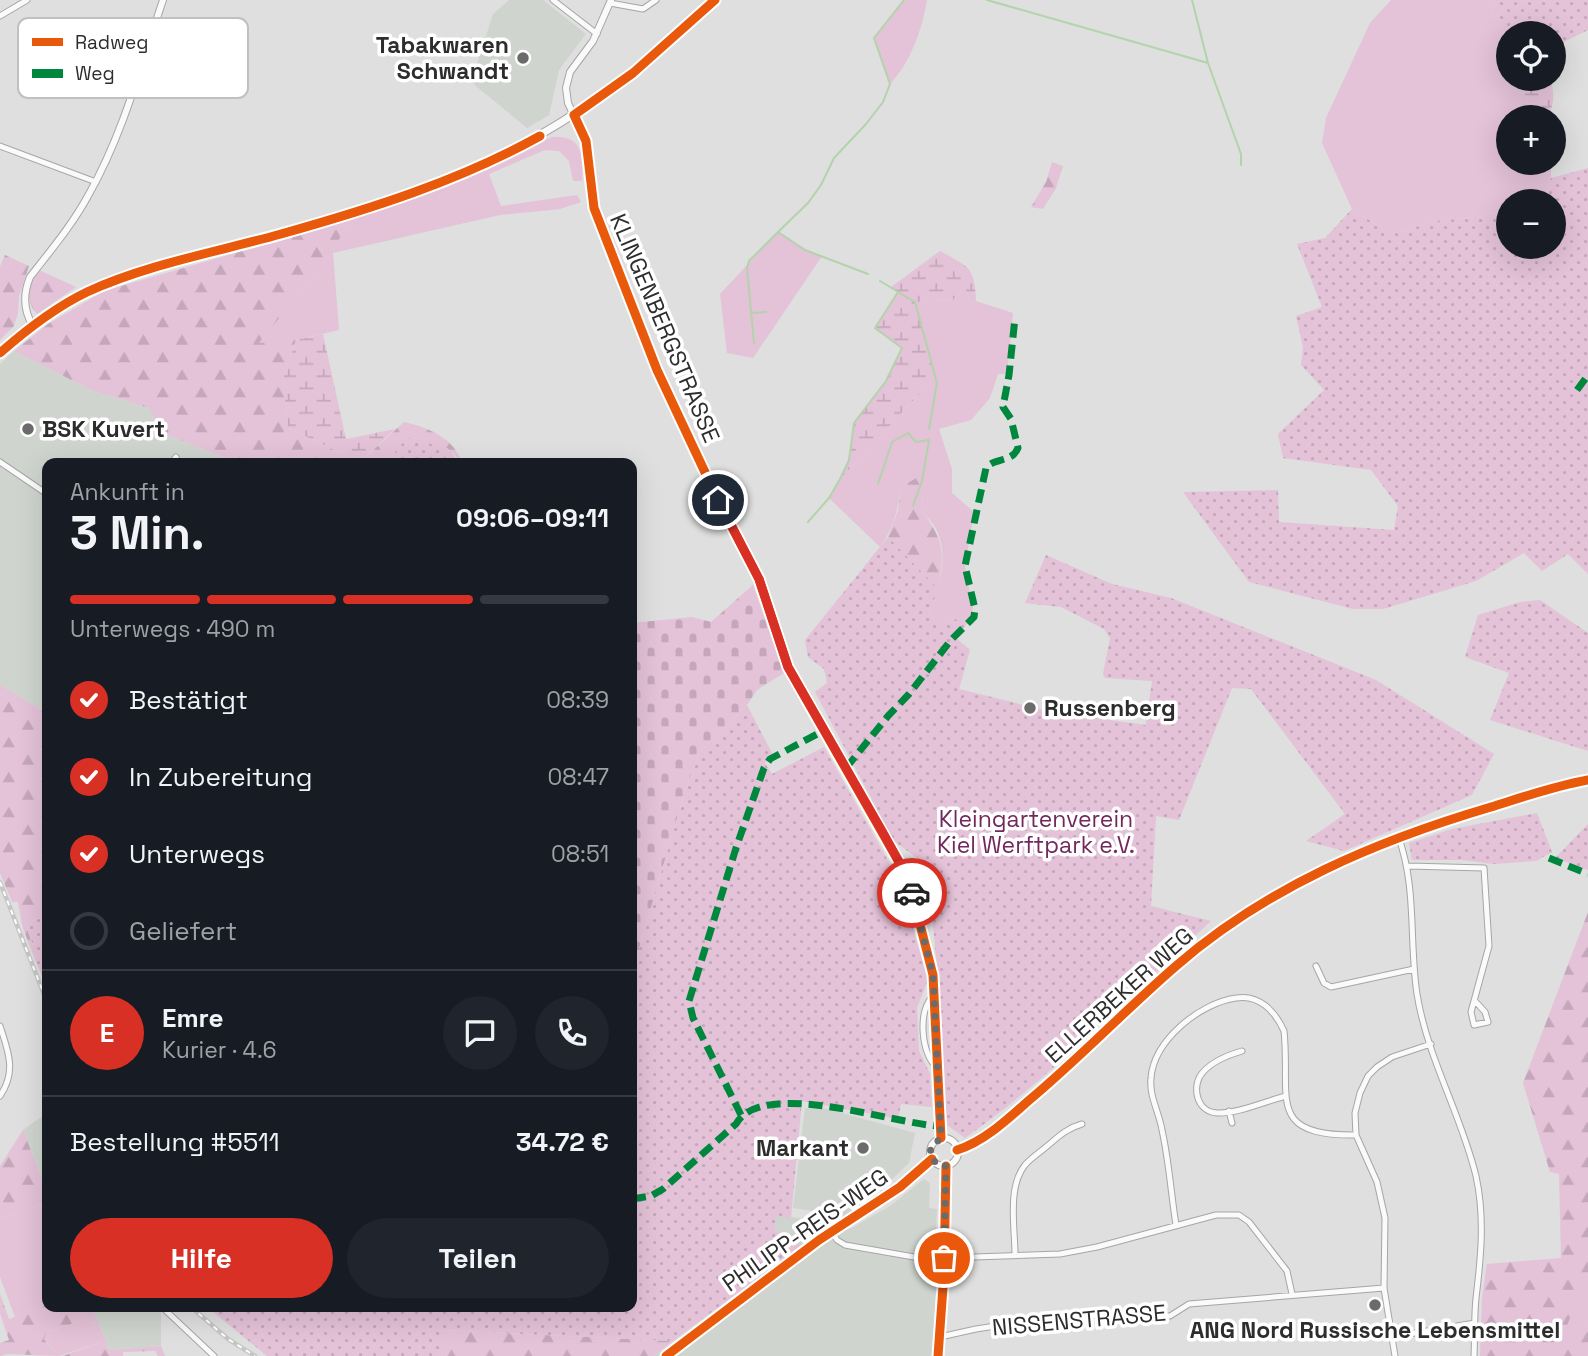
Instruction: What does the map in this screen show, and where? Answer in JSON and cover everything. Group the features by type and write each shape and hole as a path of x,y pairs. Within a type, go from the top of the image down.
{"main road":[{"path":"0,353 33,326 84,294 140,272 285,233 442,182 521,146 574,115 633,73 715,0"}],"street":[{"path":"0,16 27,0"},
{"path":"157,18 163,0"},
{"path":"552,0 597,34"},
{"path":"610,2 643,9 656,0"},
{"name":"KLINGENBERGSTRASSE","path":"610,2 597,34 568,78 566,88 568,103 586,141 594,208 641,331 718,500 759,579 788,667 908,878 933,975 941,1138"},
{"path":"33,326 27,317 25,306 26,287 30,277 74,219 96,182 129,98"},
{"path":"0,146 96,182"},
{"path":"0,462 42,491"},
{"name":"ELLERBEKER WEG","path":"957,1150 969,1146 1011,1116 1064,1071 1175,966 1228,924 1289,887 1398,836 1438,822 1588,780"},
{"path":"1398,836 1408,866 1418,996 1477,1185 1481,1220 1481,1263 1474,1356"},
{"path":"1408,866 1484,868 1489,946 1475,1001"},
{"path":"1316,966 1324,983 1331,987 1414,969"},
{"path":"934,996 927,1001 923,1012 925,1047 932,1063 937,1067"},
{"path":"1176,1225 1162,1128 1151,1089 1153,1066 1168,1039 1197,1014 1219,1002 1240,997 1259,1001 1273,1013 1284,1031 1286,1096 1291,1116 1302,1128 1356,1135"},
{"path":"0,1026 11,1061 9,1080 0,1096"},
{"path":"1395,1356 1384,1288 1386,1236 1381,1196 1356,1135 1355,1113 1368,1076 1385,1061 1431,1044"},
{"path":"1242,1051 1228,1055 1205,1069 1196,1091 1198,1101 1209,1111 1217,1113 1286,1096"},
{"path":"1230,1111 1233,1123"},
{"path":"1015,1255 1014,1198 1018,1175 1026,1164 1062,1133 1082,1124"},
{"path":"941,1138 952,1141 957,1150 955,1160 946,1166 937,1165 932,1159 931,1147 941,1138"},
{"name":"PHILIPP-REIS-WEG","path":"666,1356 750,1291 900,1187 932,1159"},
{"path":"938,1356 946,1166"},
{"path":"944,1258 1060,1254 1224,1214 1239,1215 1287,1271 1292,1294"},
{"name":"PHILIPP-REIS-WEG","path":"832,1232 837,1240 845,1245 914,1257"},
{"name":"NISSENSTRASSE","path":"940,1337 1034,1320 1100,1315 1170,1316 1189,1304 1384,1288"},
{"path":"167,1312 214,1356"},
{"path":"1391,1337 1475,1323"}],"shaded area":[{"path":"509,0 543,0 586,34 559,70 549,115 527,128 471,82 493,14"},
{"path":"14,351 93,391 149,408 163,433 225,458 42,458 42,710 0,685 0,364"},
{"path":"805,1108 827,1109 915,1133 909,1163 844,1216 793,1208"},
{"path":"42,1117 42,1179 23,1130"},
{"path":"924,1179 930,1183 929,1208 937,1209 937,1272 932,1356 654,1356 800,1247 775,1230 776,1215 820,1221 850,1229 890,1206"},
{"path":"94,1312 161,1312 161,1346 109,1350"}],"green space":[{"path":"904,0 927,0 914,45 904,66 890,84 874,38"},
{"path":"1391,0 1492,0 1499,21 1496,21 1496,91 1524,91 1529,105 1496,105 1496,175 1551,175 1548,189 1496,189 1496,212 1484,216 1436,221 1391,234 1352,209 1322,143 1326,118 1370,23"},
{"path":"1492,0 1588,0 1588,30 1566,41 1566,21 1499,21"},
{"path":"1524,91 1552,91 1552,105 1529,105"},
{"path":"552,137 563,137 576,144 581,156 582,181 573,181 569,161 559,151 545,150 489,174 501,206 577,195 581,202 560,209 500,215 333,253 339,330 296,340 258,344 332,253 349,220 438,190"},
{"path":"1052,162 1063,166 1056,188 1043,209 1031,207 1046,182"},
{"path":"1588,168 1588,574 1568,554 1542,571 1524,553 1476,581 1383,609 1353,609 1249,582 1183,492 1278,490 1279,522 1394,530 1398,506 1371,470 1283,458 1278,434 1324,390 1301,365 1303,347 1296,316 1322,307 1297,244 1325,238 1352,209 1391,234 1436,221 1484,216 1496,212 1496,259 1566,259 1566,189 1548,189 1551,178"},
{"path":"349,220 332,253 259,343 296,340 283,379 288,428 352,458 225,458 163,433 149,408 93,391 14,351 48,324 104,291"},
{"path":"778,232 805,250 822,256 753,358 727,353 720,294"},
{"path":"940,251 964,265 972,274 976,301 971,304 965,287 953,300 915,302 935,377 840,479 849,460 854,423 886,381 901,348 875,328 898,292 891,287"},
{"path":"5,255 29,266 19,296 14,326 0,340 0,266"},
{"path":"39,270 76,287 37,314 30,303 29,292"},
{"path":"965,287 971,304 976,301 1013,313 1007,374 998,374 990,398 971,420 939,429 952,469 952,493 974,512 965,567 973,607 971,618 939,621 928,615 942,564 941,543 937,530 922,510 923,495 901,487 894,518 880,547 829,498 840,479 935,377 915,302 953,300"},
{"path":"323,334 346,439 395,429 364,458 352,458 288,428 283,379 296,340"},
{"path":"404,422 439,435 452,446 460,458 447,448 393,455 392,458 364,458"},
{"path":"407,438 447,448 456,458 392,458"},
{"path":"923,474 928,476 934,485 923,495 922,510 935,530 941,547 942,565 938,589 888,537 898,510 901,487"},
{"name":"Kleingartenverein Kiel Werftpark e.V.","path":"888,537 938,589 928,615 939,621 971,618 956,638 970,650 959,689 1053,712 1146,725 1152,681 1105,678 1103,674 1110,638 1104,629 1061,607 1025,603 1046,555 1112,584 1171,598 1376,680 1494,754 1472,795 1344,851 1306,841 1345,814 1251,689 1232,688 1179,820 1156,816 1151,906 1211,921 1061,1061 965,1138 947,1125 938,975 928,877 917,858 894,841 815,692 827,683 824,669 808,657 805,640"},
{"path":"753,585 784,673 757,690 747,705 699,753 686,788 637,956 637,622 692,617 711,622"},
{"path":"1540,600 1588,633 1588,751 1490,720 1509,673 1465,657 1478,615 1520,602"},
{"path":"0,685 42,710 42,918 25,923 33,946 30,947 22,925 18,902 12,902 0,873"},
{"path":"747,705 773,755 765,763 772,774 824,747 899,880 928,980 917,1008 919,1051 930,1074 932,1107 901,1104 898,1119 802,1101 791,1218 776,1216 775,1230 800,1246 673,1341 442,1330 438,1356 267,1356 213,1312 637,1312 637,956 686,788 699,753"},
{"path":"1537,813 1552,852 1536,861 1494,864 1462,860 1412,860 1409,843 1452,829"},
{"path":"1588,824 1588,870 1555,858"},
{"path":"1588,912 1588,1274 1566,1328 1588,1321 1588,1356 1480,1356 1482,1299 1487,1264 1561,1258 1559,1174 1550,1172 1523,1083"},
{"path":"42,918 42,977 30,947 33,945 25,923"},
{"path":"23,1130 42,1179 42,1204 0,1219 0,1166"},
{"path":"42,1204 42,1307 15,1317 0,1277 0,1219"},
{"path":"1588,1274 1588,1321 1565,1329"},
{"path":"0,1294 9,1319 42,1307 42,1312 94,1312 109,1350 161,1346 165,1356 158,1356 155,1351 123,1352 123,1356 63,1356 101,1342 92,1317 47,1332 44,1339 59,1356 0,1356 0,1343 9,1340 0,1313"},
{"path":"92,1317 101,1342 59,1356 44,1338 47,1332"},
{"path":"441,1330 673,1341 654,1356 438,1356"}],"waterway":[{"path":"868,274 805,250 778,232 808,203 821,185 834,158 883,102 890,84 874,38 904,0"},
{"path":"987,0 1208,63"},
{"path":"1192,0 1208,63 1241,154 1241,165"},
{"path":"754,343 747,268 749,261 778,232"},
{"path":"880,281 915,302 937,383 929,429"},
{"path":"808,522 829,498 840,479 849,460 854,423 886,381 902,348 875,328 898,292"},
{"path":"751,313 766,312"},
{"path":"878,484 892,442 908,433 916,442 929,440 922,481 913,506"}],"railway":[{"path":"0,882 42,989"},
{"path":"197,1312 228,1339 255,1356"}],"marked path":[{"path":"846,768 951,640 974,617 975,609 965,566 986,468 1012,456 1018,448 1011,419 1003,407 1015,318"},
{"path":"1577,390 1588,375"},
{"path":"741,1115 693,1018 689,1001 736,848 764,768 770,759 823,731"},
{"path":"1549,858 1588,874"},
{"path":"637,1198 651,1196 663,1189 751,1111 773,1104 832,1107 940,1126"}],"cycle path":[{"path":"715,0 633,73 574,115 586,141 594,208 657,370 718,500 759,579 788,667 908,878 933,975 941,1138"},
{"path":"0,353 53,312 75,298 110,282 381,204 478,167 540,136"},
{"path":"957,1150 976,1142 1003,1123 1176,966 1211,938 1285,890 1365,851 1406,835 1563,785 1588,780"},
{"path":"666,1356 819,1240 900,1187 932,1159"},
{"path":"938,1356 944,1273 946,1166"}],"way so far":[{"path":"912,893 933,975 941,1138 931,1147 930,1154 937,1165 946,1166 944,1258"}],"place":[{"name":"Tabakwaren Schwandt","path":"523,58"},
{"name":"BSK Kuvert","path":"28,429"},
{"name":"Russenberg","path":"1030,708"},
{"name":"Markant","path":"863,1148"},
{"name":"ANG Nord Russische Lebensmittel","path":"1375,1305"}],"route":[{"path":"718,500 759,579 788,667 908,878 912,893"}]}
